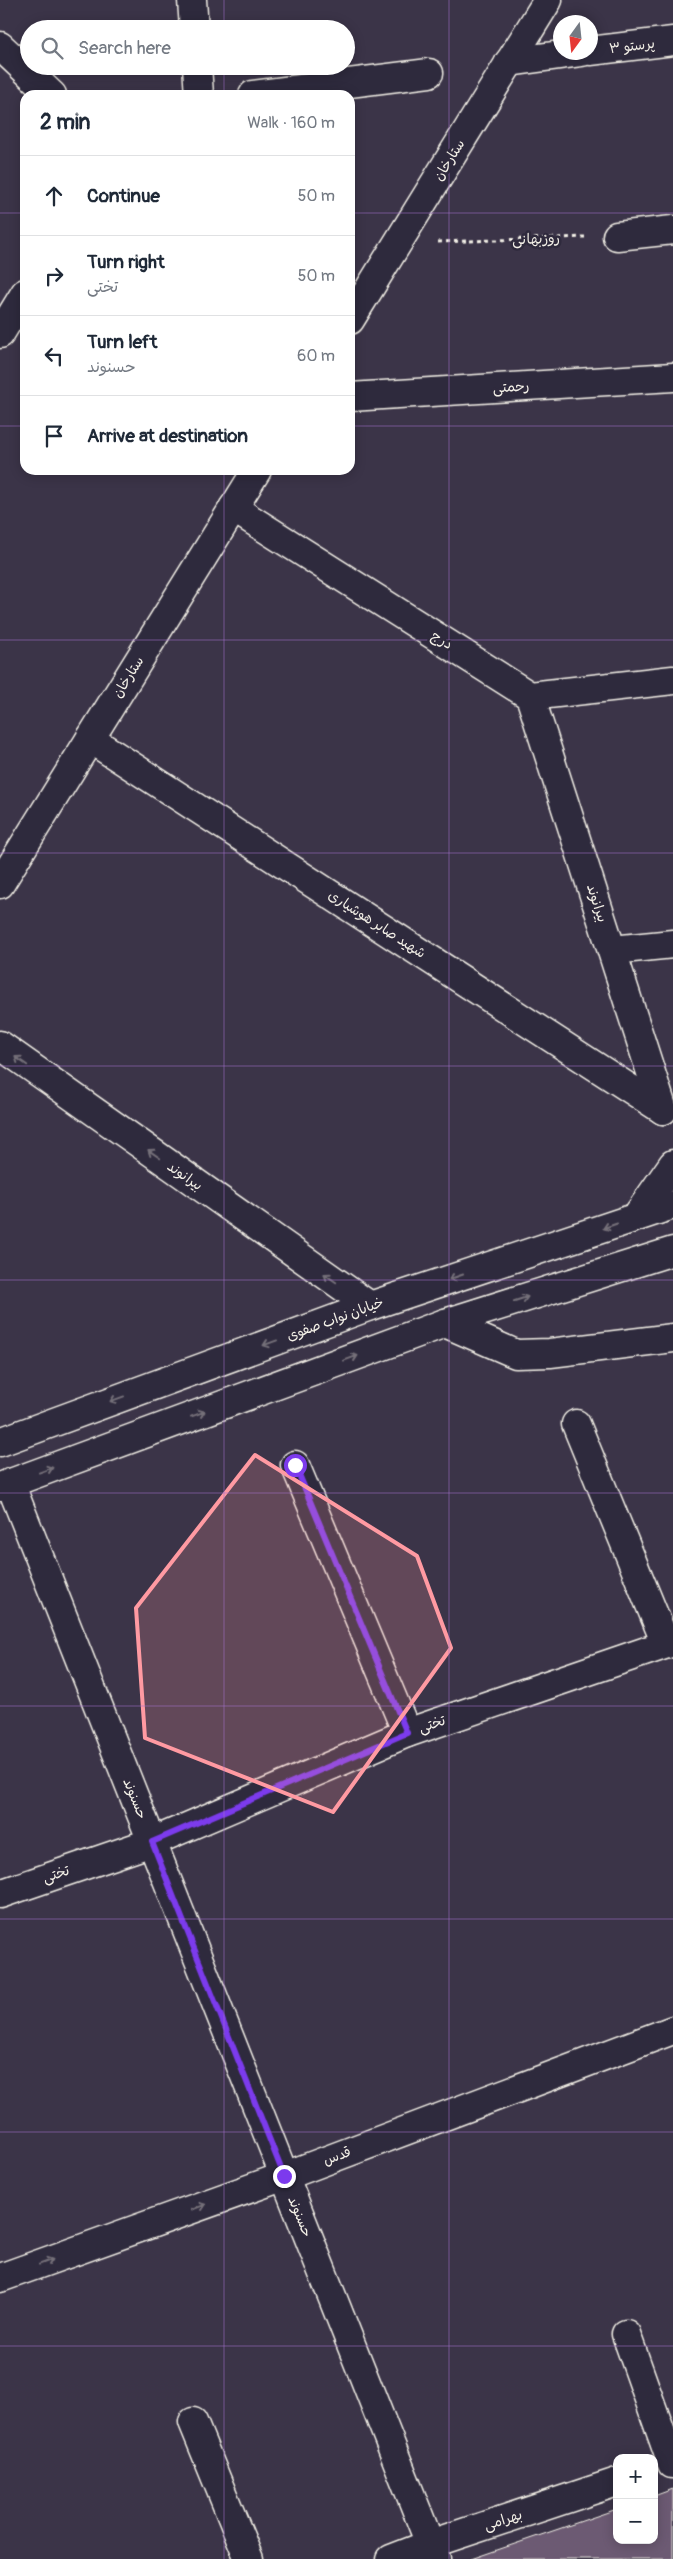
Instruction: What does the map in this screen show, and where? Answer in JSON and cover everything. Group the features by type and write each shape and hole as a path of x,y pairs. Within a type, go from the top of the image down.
{"street":[{"path":"192,0 193,20"},
{"name":"ستارخان","path":"355,312 548,0"},
{"name":"پرستو ۳","path":"598,50 673,41"},
{"path":"0,46 20,65"},
{"path":"509,62 553,56"},
{"path":"293,90 429,73"},
{"path":"31,75 47,90"},
{"path":"198,75 199,90"},
{"path":"617,236 673,230"},
{"path":"0,334 20,300"},
{"name":"رحمتی","path":"355,397 673,377"},
{"name":"ستارخان","path":"0,884 254,475"},
{"name":"درج","path":"233,508 530,696"},
{"path":"530,696 673,680"},
{"name":"بیرانوند","path":"530,696 663,1110"},
{"name":"شهید صابر هوشیاری","path":"90,739 663,1110"},
{"path":"612,950 673,944"},
{"name":"بیرانوند","path":"0,1046 370,1306"},
{"path":"636,1217 673,1164"},
{"name":"خیابان نواب صفوی","path":"0,1442 370,1306 673,1205"},
{"path":"5,1485 445,1323 673,1251"},
{"path":"445,1323 516,1354 550,1353 673,1338"},
{"path":"576,1424 670,1643"},
{"path":"295,1465 407,1733"},
{"name":"حسنوند","path":"5,1485 152,1842 433,2551"},
{"name":"تختی","path":"0,1894 152,1842 407,1733 670,1643"},
{"name":"قدس","path":"0,2278 284,2176 673,2030"},
{"path":"626,2334 666,2466"},
{"path":"192,2422 249,2559"},
{"name":"بهرامی","path":"391,2559 433,2551 613,2484"}],"path":[{"name":"روزبهانی","path":"398,243 617,236"}],"highlighted area":[{"path":"255,1455 417,1556 451,1648 333,1812 145,1738 136,1608"}],"building":[{"path":"673,2489 673,2559 471,2559 613,2510 613,2544 658,2544 658,2495"}],"route":[{"path":"284,2176 152,1842 407,1733 295,1465"}]}
